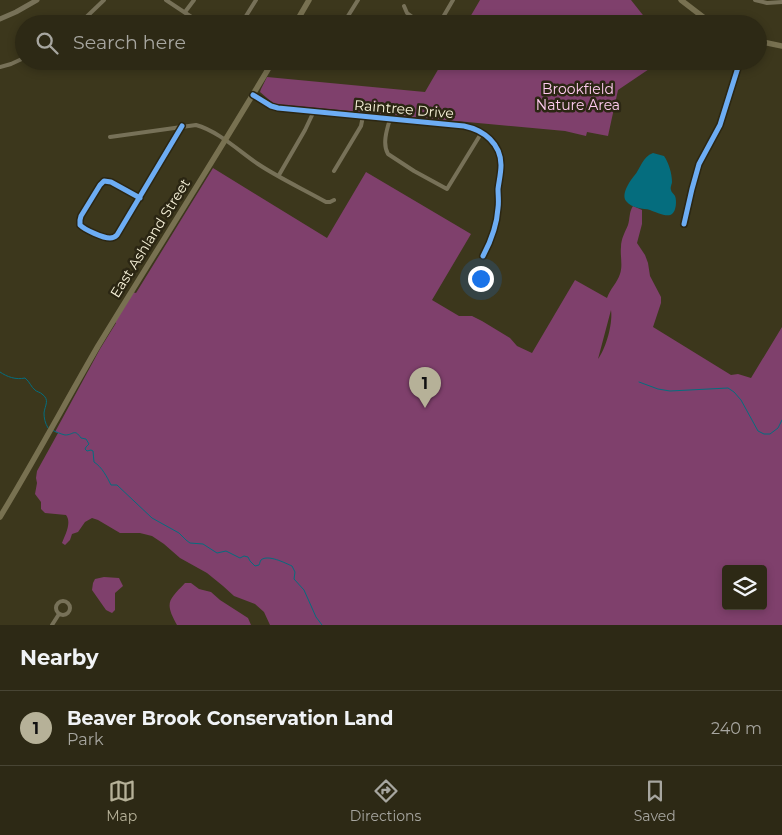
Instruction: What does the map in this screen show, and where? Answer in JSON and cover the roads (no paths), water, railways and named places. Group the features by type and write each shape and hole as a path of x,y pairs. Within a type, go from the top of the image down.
{"main road":[{"path":"300,15 309,0"},
{"path":"681,0 700,15"},
{"path":"767,43 782,46"},
{"name":"East Ashland Street","path":"0,517 98,346 268,70"}],"street":[{"path":"0,19 36,0"},
{"path":"88,15 104,0"},
{"path":"166,0 189,15"},
{"path":"185,12 194,0"},
{"path":"247,15 256,0"},
{"path":"349,15 358,0"},
{"path":"444,15 453,0"},
{"path":"755,0 767,3 782,2"},
{"path":"404,6 411,15"},
{"path":"0,66 15,62"},
{"path":"684,224 699,164 720,125 737,70"},
{"name":"Raintree Drive","path":"253,95 278,108 464,126 472,127 482,132"},
{"path":"279,175 306,130 314,111"},
{"path":"334,172 361,126 363,116"},
{"path":"390,119 385,149 388,154 447,190 482,132 493,143 498,152 501,167 498,210 492,238 483,256"},
{"path":"140,198 111,182 104,181 81,216 80,225 85,229 106,237 114,238 118,235 140,198 182,126"},
{"path":"110,137 182,126 200,126 259,165 326,202 334,200"},
{"path":"0,502 7,506"},
{"path":"52,625 60,614"}],"water":[{"path":"653,153 664,156 670,169 671,192 675,196 676,203 674,211 670,215 634,207 628,204 625,198 625,191 630,181 644,160"}],"waterway":[{"path":"0,372 12,378 25,378 34,389 44,396 46,401 44,417 48,428"},
{"path":"639,382 670,391 728,388 741,400 758,431 764,434 770,434 778,428 782,420"},
{"path":"52,430 65,435 75,433 81,438 86,439 89,444 85,449 93,451 94,462 102,469 111,485 117,485 152,518 179,533 190,543 203,544 217,553 226,551 240,558 248,557 255,566 259,565 264,558 292,566 295,572 294,579 304,590 316,617 322,625"}],"place":[{"name":"Beaver Brook Conservation Land","path":"425,408"}],"park label":[{"name":"Brookfield Nature Area","path":"578,98"}]}
